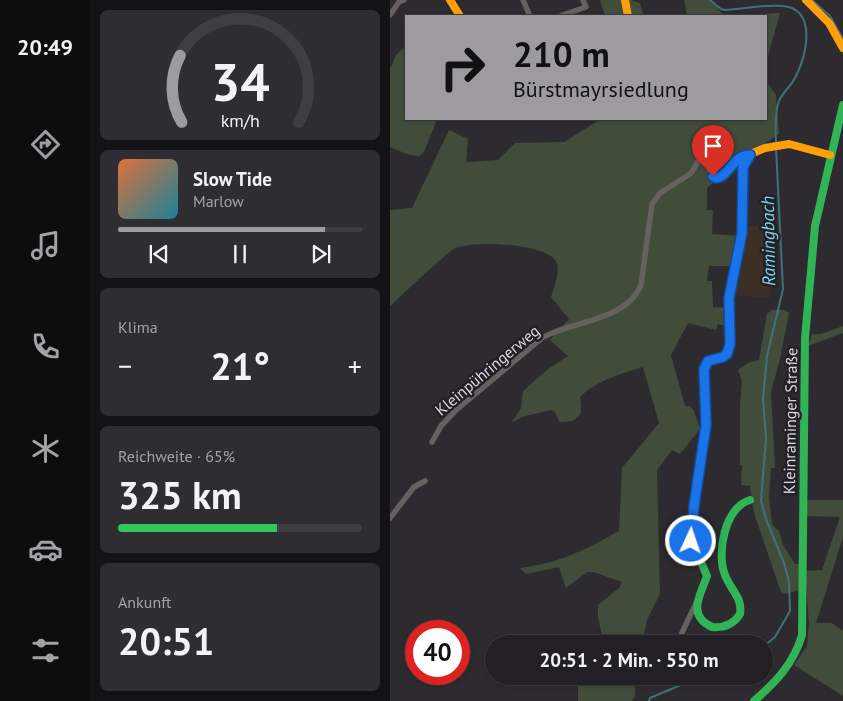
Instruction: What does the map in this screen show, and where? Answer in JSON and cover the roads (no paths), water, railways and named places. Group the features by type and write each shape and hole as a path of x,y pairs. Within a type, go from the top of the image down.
{"street":[{"path":"390,15 399,2 404,0"},
{"path":"450,0 459,15"},
{"path":"523,0 530,15"},
{"path":"563,15 586,7 583,0"},
{"path":"624,0 628,15"},
{"path":"806,0 824,17 837,35 843,48"},
{"name":"Kleinraminger Straße","path":"754,701 786,672 800,642 803,616 803,362 811,262 818,206 830,155 840,128 843,105"},
{"name":"Kleinpühringerweg","path":"432,442 441,426 455,411 542,338 570,326 597,320 622,306 636,295 641,285 652,204 660,193 690,174 710,138 716,136 720,142 710,171 716,178 722,176 733,162 750,155"},
{"path":"680,635 707,576 690,536 706,425 704,369 708,361 723,357 730,348 730,292 742,233 743,167 750,155 764,148 782,144 797,145 830,155"},
{"path":"390,518 414,486 425,481"},
{"path":"697,601 701,620 710,627 726,626 735,621 740,614 740,602 724,574 723,541 737,505 744,500 750,500"}],"waterway":[{"name":"Ramingbach","path":"710,0 725,10 783,6 794,9 801,15 805,24 806,45 800,67 777,106 776,143"},
{"path":"812,0 830,16 843,39"},
{"name":"Ramingbach","path":"773,639 790,611 789,582 784,563 766,519 761,501 766,438 763,399 767,356 783,289 776,148"},
{"name":"Ramingbach","path":"649,701 650,698 681,685"}]}
